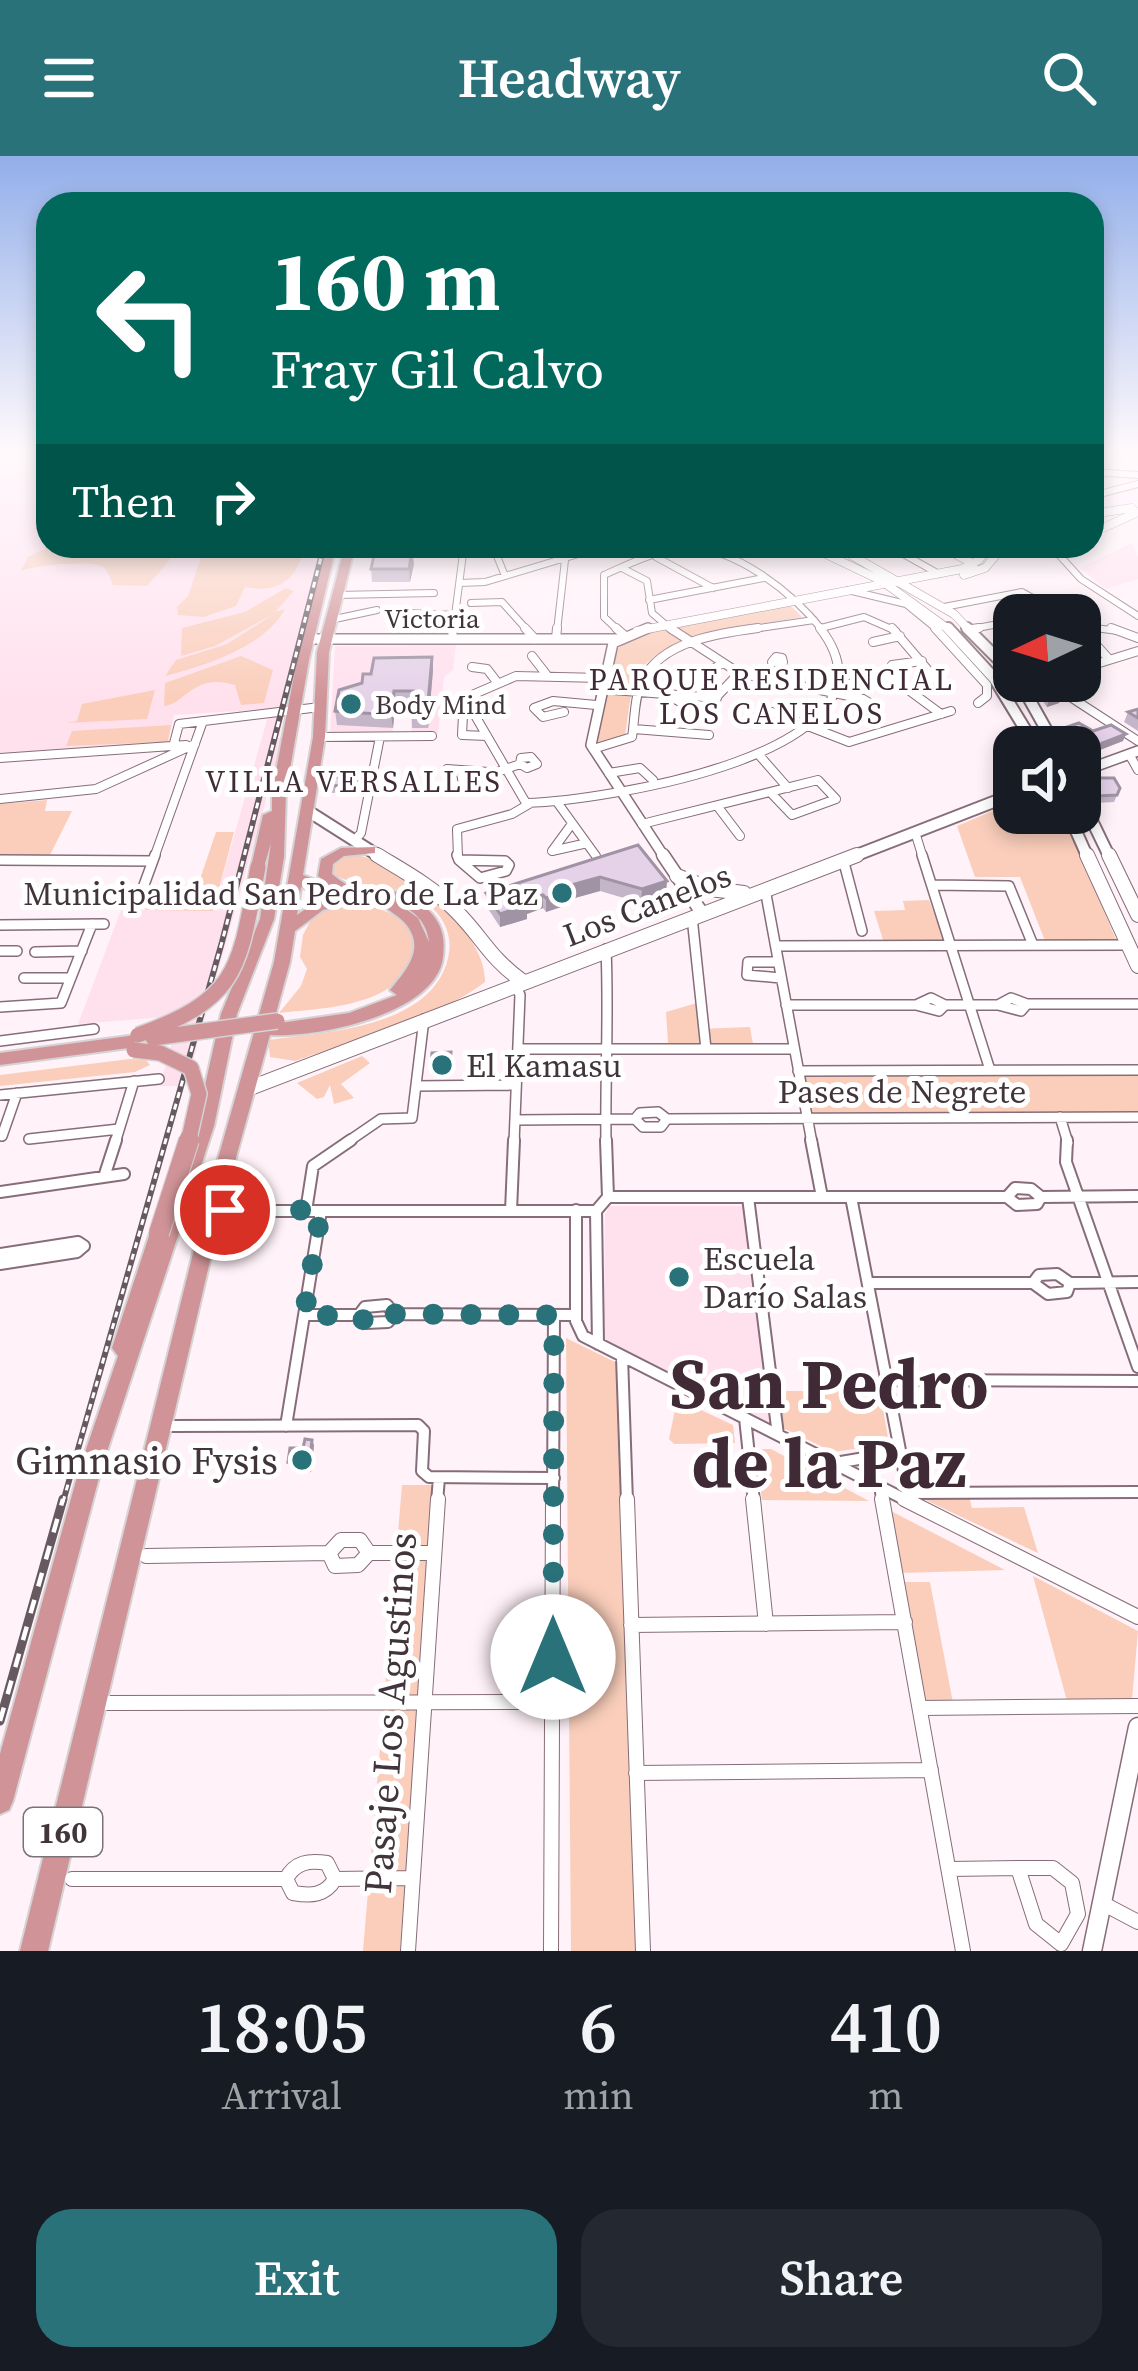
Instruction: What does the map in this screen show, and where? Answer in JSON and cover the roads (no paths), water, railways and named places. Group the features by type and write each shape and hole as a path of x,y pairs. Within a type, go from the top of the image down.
{"highway":[{"name":"160","path":"0,1801 90,1471 205,1126 229,1014 262,937 275,868 279,792 328,558"},
{"name":"160","path":"34,1951 210,1220 288,928 319,737 326,639 347,558"},
{"path":"0,1063 136,1042 194,1013 227,988 237,968 279,792"},
{"path":"348,890 327,879 325,865 341,852 370,850"},
{"path":"0,1063 136,1042 342,1021 385,1008 411,993 430,972 438,943 426,916 392,896 317,889 296,877"},
{"path":"276,1026 389,995 414,974 424,950 417,924 400,910 376,901 325,904 288,928"},
{"path":"90,1471 197,1116 201,1088 194,1070 182,1060 136,1042"}],"main road":[{"path":"837,558 944,607 993,649"},
{"path":"852,558 895,583 978,654 1025,726"},
{"name":"Los Canelos","path":"248,1080 301,1066 993,803"},
{"path":"308,812 444,898 492,959 519,982"},
{"path":"1077,834 1138,966"},
{"path":"1099,834 1135,905 1113,911"},
{"path":"677,876 710,889 760,891"},
{"path":"492,959 500,990"}],"street":[{"path":"452,639 463,558"},
{"path":"498,558 505,576"},
{"name":"Victoria","path":"460,583 570,558"},
{"path":"653,558 602,579 605,620 621,637 608,652 590,736 593,749 677,876 697,915 706,1049"},
{"path":"658,558 713,588"},
{"path":"456,860 461,819 508,818 530,804 557,802 759,755 811,728 838,694 842,674 834,647 792,598 764,578 716,558"},
{"path":"911,558 940,574"},
{"path":"963,558 974,564"},
{"path":"895,583 974,564 979,558"},
{"path":"895,583 977,572 992,558"},
{"path":"1062,558 1081,579 1138,616"},
{"path":"556,639 565,560"},
{"path":"622,568 647,581 651,611 664,623 688,644 739,673 862,699 878,708"},
{"path":"649,600 764,578"},
{"name":"Victoria","path":"308,639 621,637 664,623 843,588 895,583"},
{"path":"843,588 902,602 937,628 986,685 987,696 978,704"},
{"path":"337,595 434,593"},
{"path":"944,607 993,598"},
{"path":"471,603 503,603 535,639"},
{"path":"330,620 377,610"},
{"path":"406,613 456,615"},
{"path":"821,628 870,617 899,636 933,681 910,691"},
{"path":"593,749 627,741 634,729 639,692 657,660 688,644 814,620"},
{"path":"972,629 993,625"},
{"path":"1101,627 1138,638"},
{"path":"873,642 899,636"},
{"path":"1101,650 1108,658"},
{"path":"1101,661 1138,651"},
{"path":"532,656 546,674"},
{"path":"762,681 766,662 771,660"},
{"path":"892,665 922,661"},
{"path":"697,680 722,663"},
{"path":"472,667 489,670 496,682"},
{"path":"667,694 684,704 708,706 739,673"},
{"path":"530,804 472,709 473,693 496,682 546,674 639,692 716,698"},
{"path":"842,674 887,678 941,714"},
{"path":"563,712 543,717 534,708 553,701 596,705"},
{"path":"1080,702 1138,740"},
{"path":"173,747 178,724 320,707"},
{"path":"466,738 462,717 472,709"},
{"path":"755,722 770,712 852,742 951,711"},
{"path":"136,907 203,721"},
{"path":"634,729 709,735"},
{"path":"355,841 361,833 380,736"},
{"path":"319,737 432,736"},
{"path":"450,740 487,736"},
{"path":"0,758 191,745"},
{"path":"0,799 96,789 148,769 191,745"},
{"path":"1101,765 1134,753 1138,770"},
{"path":"759,755 788,788"},
{"path":"447,769 466,771 460,773 463,784 520,764"},
{"path":"608,772 637,767 652,780"},
{"path":"642,824 815,780 823,782 836,799 792,815 771,794"},
{"path":"557,802 596,856"},
{"path":"718,807 740,836"},
{"path":"571,825 552,851 583,844"},
{"path":"915,832 990,1070"},
{"path":"0,860 152,861"},
{"path":"456,860 501,860 510,867 480,878 456,860"},
{"path":"843,860 862,932"},
{"path":"932,885 1009,886 1033,946"},
{"path":"760,891 776,946 822,1197"},
{"path":"0,925 98,924 59,1005 0,1007"},
{"path":"776,946 1128,945"},
{"path":"598,1344 596,1210 608,1197 606,950"},
{"path":"0,952 16,951"},
{"path":"35,952 82,951"},
{"path":"778,962 748,962 747,975 781,978"},
{"path":"24,978 71,978"},
{"path":"512,1210 519,982"},
{"path":"786,1005 916,1005 927,1011 942,1010 945,1005 998,1005 1021,1011 1027,1004 1138,1004"},
{"path":"306,1210 314,1166 381,1119 412,1118 424,1019"},
{"path":"0,1041 94,1029"},
{"path":"518,1049 794,1049"},
{"path":"798,1071 1138,1070"},
{"path":"0,1095 159,1078"},
{"path":"104,1177 134,1081"},
{"path":"416,1085 516,1085"},
{"path":"2,1136 17,1093"},
{"name":"Pases de Negrete","path":"515,1120 634,1119 647,1128 661,1127 667,1119 1138,1117"},
{"path":"1060,1118 1069,1146 1066,1162 1138,1367"},
{"path":"29,1139 119,1129"},
{"path":"0,1192 124,1174"},
{"path":"608,1197 1006,1197 1020,1205 1037,1204 1041,1196 1138,1196"},
{"path":"748,1197 778,1435"},
{"path":"851,1197 909,1497"},
{"path":"221,1210 596,1210"},
{"path":"286,1426 321,1210"},
{"path":"576,1210 579,1331 1138,1617"},
{"path":"0,1254 81,1242 84,1246 77,1252 0,1264"},
{"path":"1033,1283 1039,1275 1053,1274 1070,1283 1138,1282"},
{"path":"868,1283 1033,1283 1044,1293 1061,1294 1070,1283"},
{"path":"304,1316 359,1315 366,1323 388,1322 394,1314 576,1315"},
{"path":"551,1951 554,1315"},
{"path":"622,1356 643,1951"},
{"path":"886,1380 1138,1381"},
{"path":"745,1418 766,1624"},
{"path":"170,1426 421,1426 422,1471 439,1478 554,1478"},
{"path":"834,1464 900,1452"},
{"name":"Pasaje Los Agustinos","path":"408,1951 439,1478"},
{"path":"880,1487 963,1951"},
{"path":"909,1497 1138,1492"},
{"path":"146,1556 329,1552 341,1540 360,1540 369,1552 434,1553"},
{"path":"631,1625 904,1622"},
{"path":"106,1703 552,1702"},
{"path":"920,1708 1138,1706"},
{"path":"1092,1951 1138,1726"},
{"path":"636,1773 931,1770"},
{"path":"286,1879 293,1867 306,1861 326,1863 335,1879"},
{"path":"949,1869 1018,1868 1053,1868 1076,1887 1080,1902 1070,1935 1056,1947 1039,1930 1018,1868"},
{"path":"335,1879 412,1878"},
{"path":"72,1879 286,1879"},
{"path":"286,1879 293,1893 317,1895 335,1879"},
{"path":"1102,1903 1138,1922"}],"railway":[{"path":"63,1502 222,942 321,558"},
{"path":"0,1721 63,1499"}],"place":[{"name":"Body Mind","path":"351,704"},
{"name":"Municipalidad San Pedro de La Paz","path":"562,893"},
{"name":"El Kamasu","path":"442,1065"},
{"name":"Escuela Darío Salas","path":"679,1277"},
{"name":"Gimnasio Fysis","path":"302,1460"}],"district":[{"name":"PARQUE RESIDENCIAL LOS CANELOS","path":"772,696"},
{"name":"VILLA VERSALLES","path":"354,781"},
{"name":"San Pedro de la Paz","path":"829,1424"}]}
